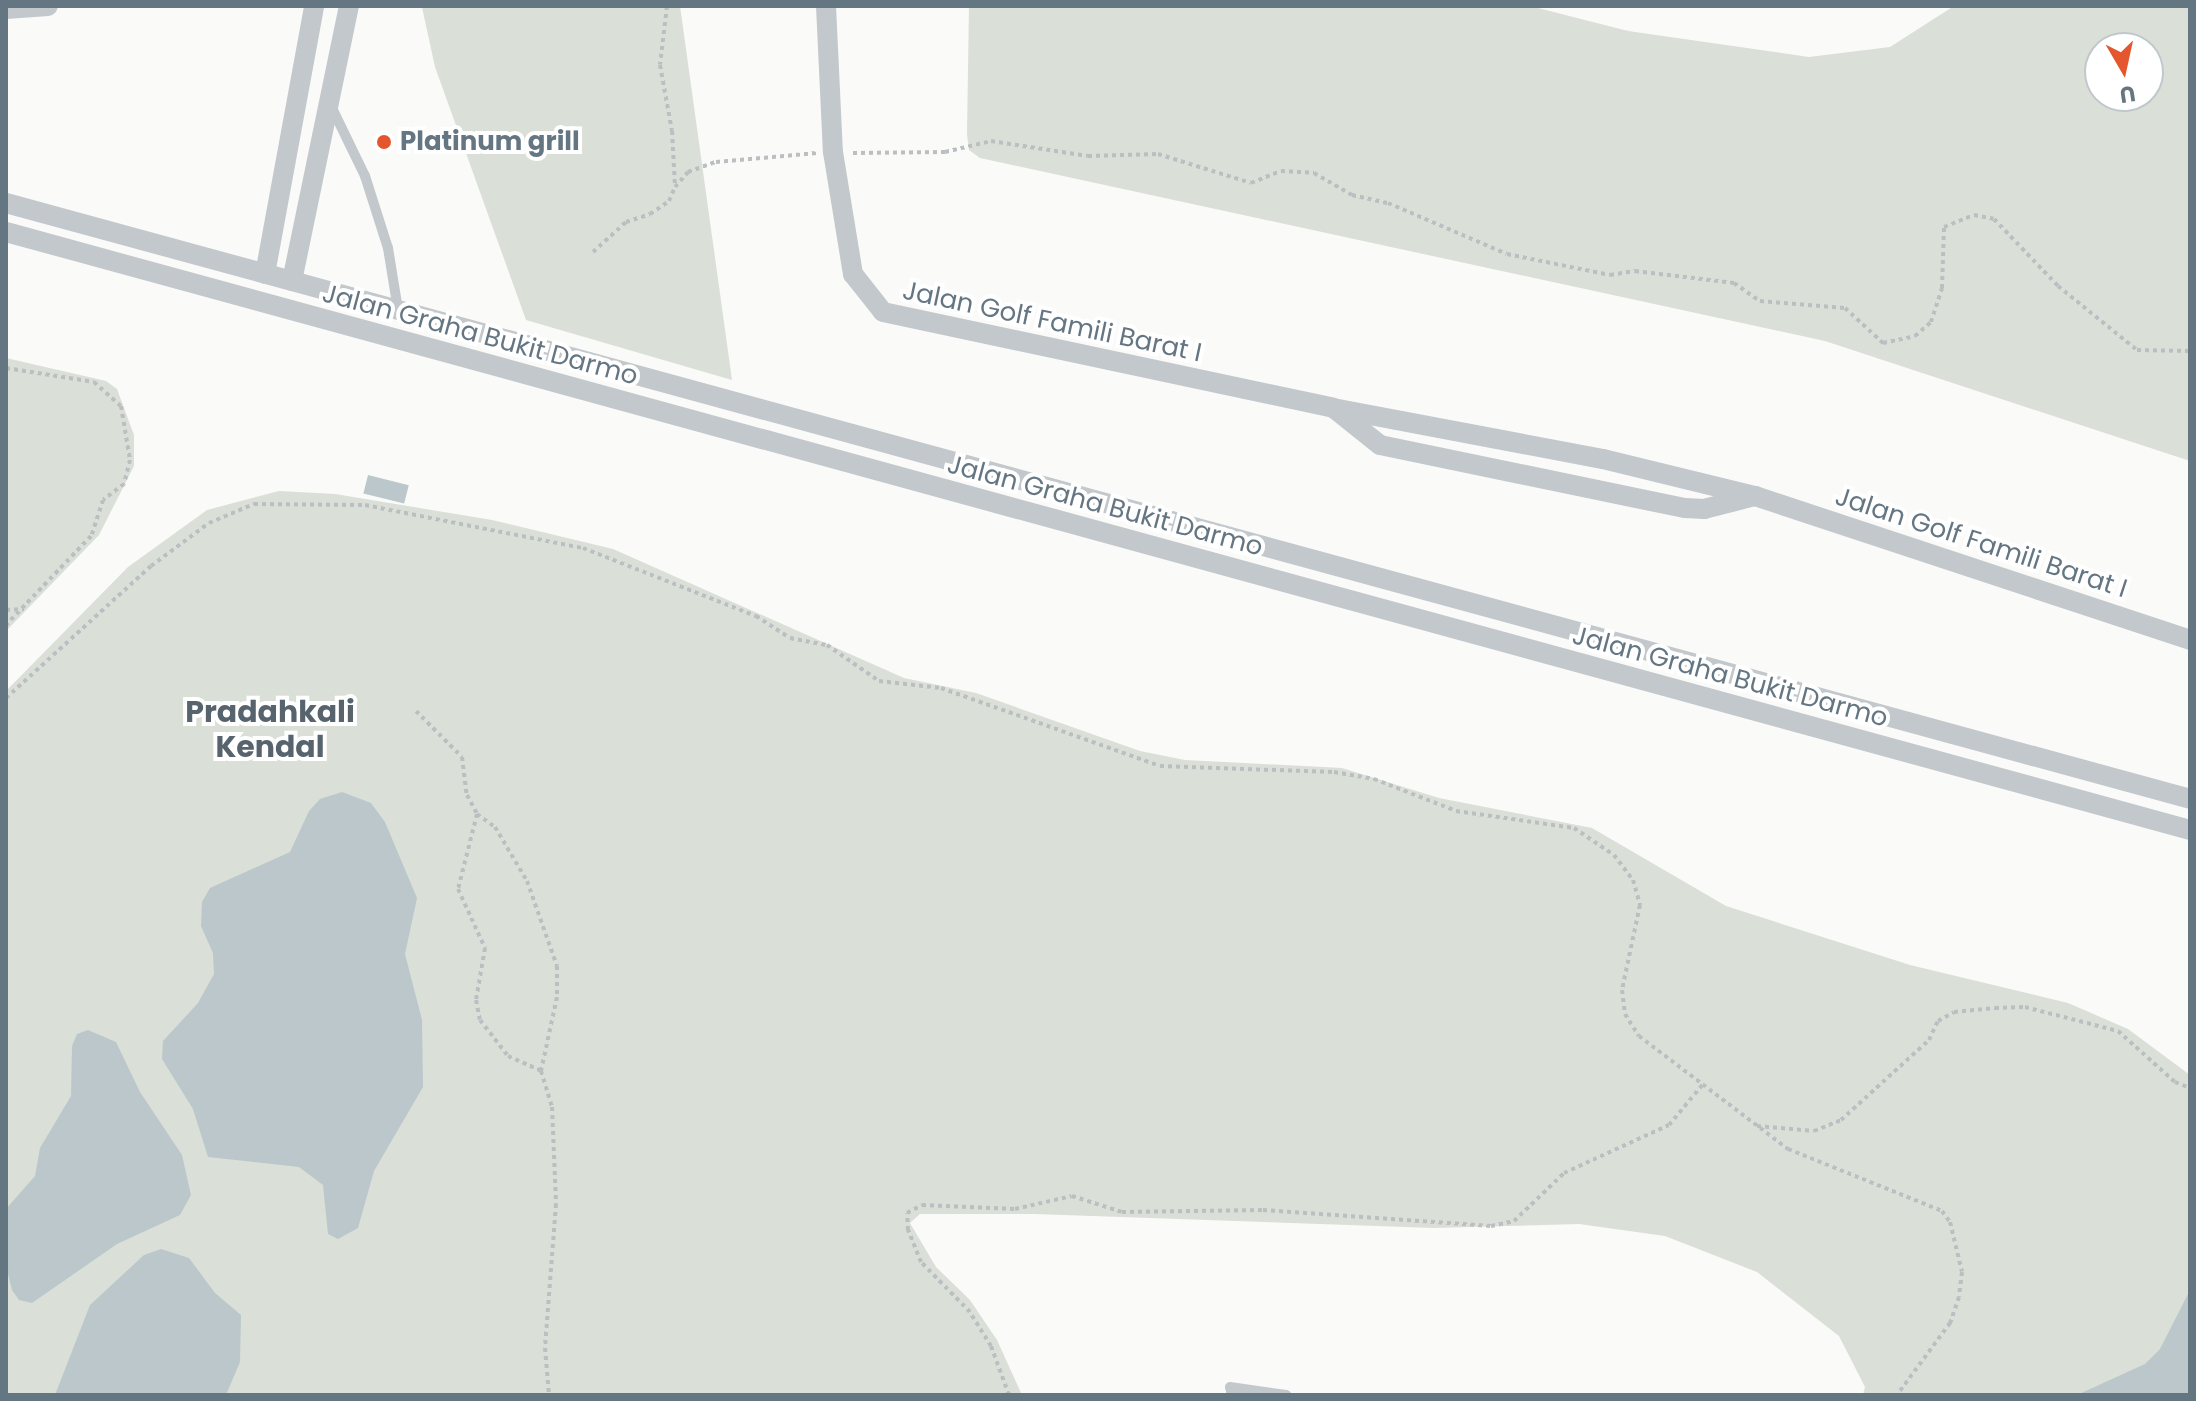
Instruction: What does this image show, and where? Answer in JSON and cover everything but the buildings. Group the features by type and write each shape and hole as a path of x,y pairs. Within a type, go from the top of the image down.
{"street":[{"path":"6,9 48,6"},
{"path":"265,274 314,6"},
{"path":"292,281 349,6"},
{"name":"Jalan Golf Famili Barat I","path":"826,6 833,152 853,274 883,312 1333,408 1603,459 1755,496 2190,640"},
{"name":"Jalan Graha Bukit Darmo","path":"6,203 2190,799"},
{"name":"Jalan Graha Bukit Darmo","path":"6,232 2190,830"},
{"name":"Jalan Golf Famili Barat I","path":"1333,408 1380,445 1685,508 1704,509 1755,496"}],"lane":[{"path":"329,102 365,176 388,248 398,310"},
{"path":"1232,1395 1230,1387 1286,1395"}],"path":[{"path":"667,6 660,65 672,131 675,187"},
{"path":"593,252 626,222 669,201 675,187 688,172 716,162 833,152 945,152 991,141 1088,156 1158,154 1251,183 1281,171 1314,173 1352,195 1388,203 1507,254 1610,275 1635,271 1734,283 1760,301 1845,308 1883,343 1915,336 1931,322 1942,288 1944,227 1974,215 1994,219 2058,286 2137,350 2190,351"},
{"path":"6,368 94,382 121,406 129,439 124,484 103,500 91,536 6,625"},
{"path":"6,698 151,566 209,523 254,504 365,505 533,535 631,565 756,616 790,638 827,645 879,681 965,695 1081,742 1160,766 1334,772 1374,779 1456,811 1574,828 1614,855 1640,905 1623,970 1625,1014 1639,1036 1788,1149 1942,1211 1950,1222 1962,1272 1959,1297 1950,1323 1897,1395"},
{"path":"6,610 24,609"},
{"path":"416,711 462,757 467,795 477,814 495,827 527,881 557,966 557,997 541,1071 552,1107 556,1149 545,1348 549,1395"},
{"path":"477,814 458,889 485,948 476,1000 480,1020 508,1056 541,1071"},
{"path":"1754,1125 1814,1131 1841,1120 1929,1040 1938,1021 1954,1012 1995,1008 2025,1007 2118,1031 2175,1082 2190,1088"},
{"path":"1009,1395 991,1346 970,1312 921,1262 908,1230 907,1213 922,1205 1015,1209 1072,1196 1122,1212 1263,1210 1491,1226 1514,1221 1564,1173 1669,1125 1703,1084"}],"shaded area":[{"path":"680,6 732,380 526,320 435,67 422,7"},
{"path":"969,6 1530,6 1628,31 1809,57 1890,47 1954,6 2190,6 2190,461 1825,341 980,158 969,150"},
{"path":"6,358 106,381 117,389 134,435 134,466 99,535 6,631"},
{"path":"368,475 409,485 404,504 363,493"},
{"path":"279,491 335,494 492,520 613,549 904,678 976,693 1140,751 1185,760 1342,768 1439,798 1592,828 1726,906 1910,965 2068,1003 2128,1029 2190,1075 2190,1395 1863,1395 1865,1387 1839,1336 1757,1272 1665,1236 1579,1224 1434,1228 1035,1214 920,1214 910,1223 936,1267 970,1300 997,1340 1022,1395 6,1395 6,691 128,567 207,510"},
{"path":"342,792 371,803 385,822 417,898 405,954 422,1020 423,1087 374,1171 358,1228 338,1239 328,1234 323,1185 299,1167 208,1157 193,1109 162,1059 163,1041 198,1003 214,974 213,953 201,926 202,902 210,888 290,852 309,811 320,799"},
{"path":"88,1030 116,1042 140,1092 182,1155 191,1195 180,1215 117,1244 32,1303 19,1300 12,1290 6,1266 6,1209 35,1176 40,1148 71,1096 72,1046 77,1034"},
{"path":"161,1249 189,1258 215,1293 241,1315 240,1362 226,1395 55,1395 90,1305 144,1255"},
{"path":"2190,1290 2190,1395 2077,1395 2145,1364 2160,1349"}],"place":[{"name":"Platinum grill","path":"384,142"}],"district":[{"name":"Pradahkali Kendal","path":"270,729"}]}
